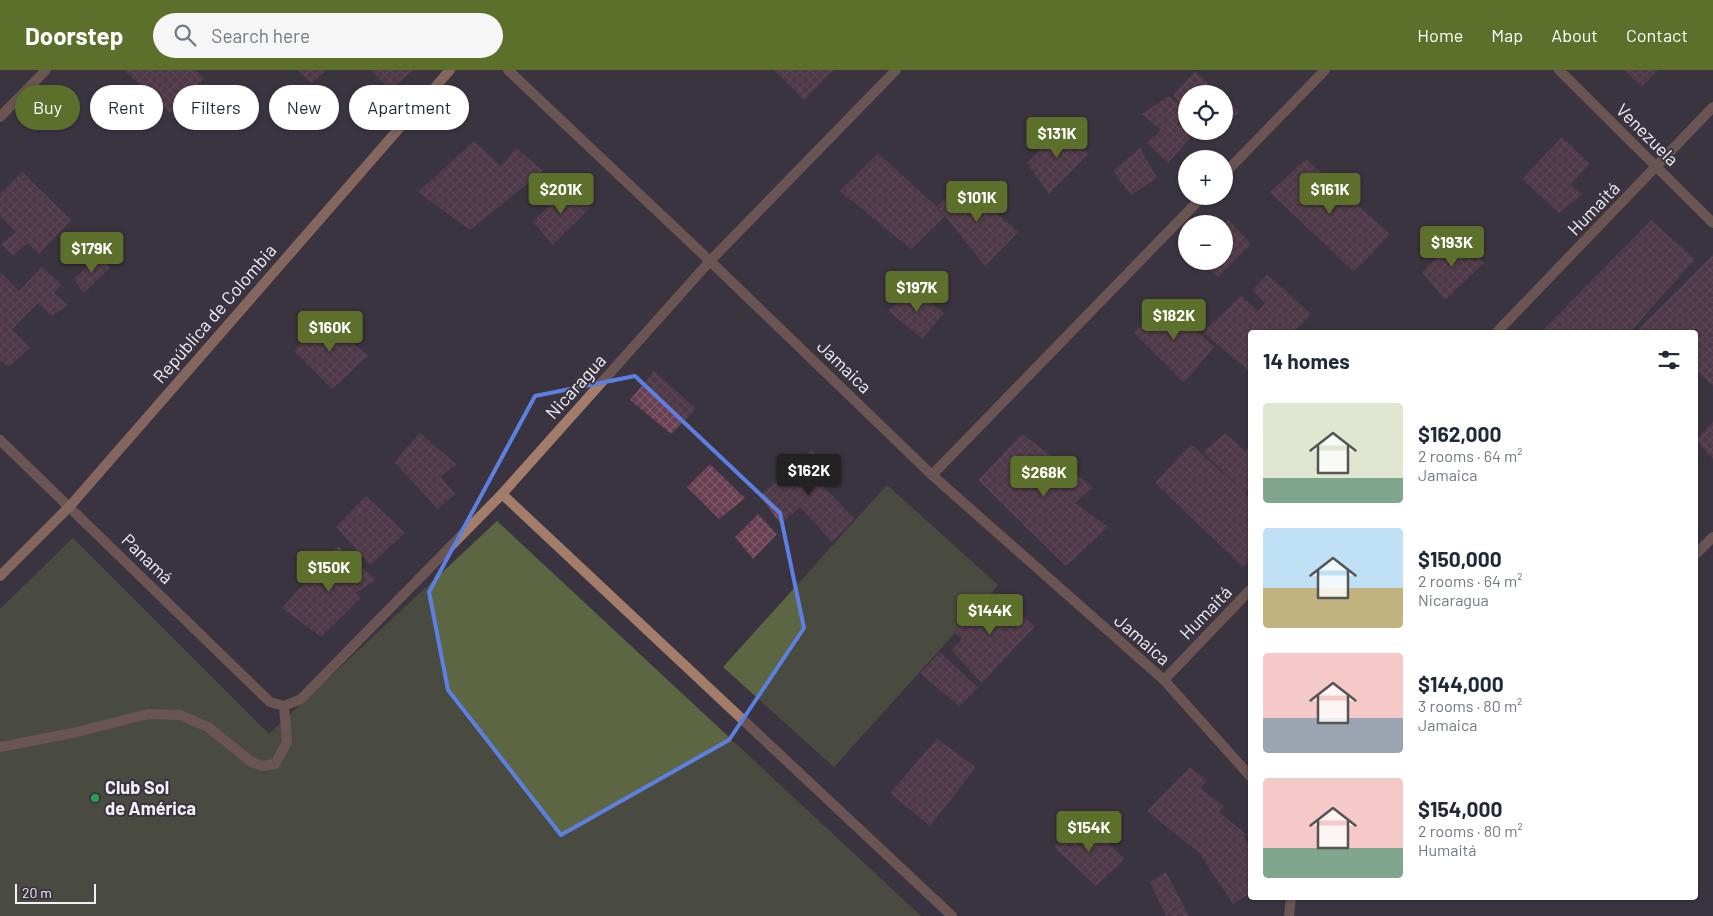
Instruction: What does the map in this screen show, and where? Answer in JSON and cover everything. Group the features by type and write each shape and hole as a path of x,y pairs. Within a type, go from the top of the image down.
{"street":[{"path":"0,117 46,70"},
{"name":"República de Colombia","path":"0,576 70,506 450,70"},
{"name":"Jamaica","path":"508,70 710,261 932,476 1164,680 1248,774"},
{"name":"Nicaragua","path":"284,706 301,699 502,494 710,261 896,70"},
{"path":"1233,165 1325,70"},
{"name":"Venezuela","path":"1559,70 1713,223"},
{"name":"Humaitá","path":"1500,330 1713,107"},
{"path":"932,476 1194,205"},
{"name":"Panamá","path":"0,440 270,702 284,706"},
{"path":"502,494 952,916"},
{"path":"1698,551 1713,537"},
{"name":"Humaitá","path":"1164,680 1248,592"},
{"path":"0,747 73,733 148,714 180,715 208,727 250,761 262,766 275,764 287,742 284,706"},
{"path":"1289,916 1291,900"}],"highlighted area":[{"path":"635,376 780,513 804,628 729,740 561,835 448,690 429,592 535,396"}],"green space":[{"path":"887,485 998,585 834,767 723,667"},
{"path":"497,521 921,916 0,916 0,609 73,538 269,734"}],"building":[{"path":"124,70 195,70 204,78 197,85 173,85 173,110 170,113 163,106 163,85 140,85"},
{"path":"297,70 327,70 312,83"},
{"path":"371,70 413,70 396,85 385,85"},
{"path":"774,70 834,70 804,100"},
{"path":"1624,70 1658,70 1642,87"},
{"path":"1195,71 1210,85 1182,85"},
{"path":"1178,90 1178,102 1173,95"},
{"path":"1169,96 1178,104 1178,140 1188,140 1168,163 1147,143 1161,130 1142,114"},
{"path":"1233,106 1239,112 1233,117"},
{"path":"1065,125 1088,154 1049,194 1027,163"},
{"path":"1562,137 1590,164 1570,185 1583,194 1559,213 1522,179"},
{"path":"474,141 501,166 516,148 543,171 470,230 418,192"},
{"path":"1140,148 1157,178 1131,195 1113,171"},
{"path":"878,153 936,206 944,217 911,249 840,191"},
{"path":"1306,159 1390,234 1354,272 1270,192"},
{"path":"22,172 71,220 39,254 27,243 13,256 1,244 16,232 0,216 0,194"},
{"path":"962,182 1018,232 985,266 937,206"},
{"path":"567,187 591,207 553,245 533,222"},
{"path":"1651,220 1695,259 1632,330 1543,330"},
{"path":"1233,224 1251,244 1233,262"},
{"path":"1458,237 1484,263 1445,300 1422,272"},
{"path":"98,255 110,268 84,293 74,279"},
{"path":"1713,255 1713,386 1698,372 1698,330 1638,330"},
{"path":"42,267 62,285 54,293 68,305 52,316 38,303 12,329 30,348 8,367 0,360 0,271 19,291"},
{"path":"1210,270 1225,270 1218,277"},
{"path":"1267,274 1311,314 1296,330 1248,330 1248,370 1203,332 1241,296 1258,311 1265,303 1252,290"},
{"path":"911,288 944,313 922,339 889,311"},
{"path":"1163,299 1214,347 1184,383 1134,333"},
{"path":"324,317 368,356 332,389 294,351"},
{"path":"654,371 696,409 671,434 630,400"},
{"path":"1713,422 1713,459 1698,442 1698,438"},
{"path":"420,433 456,464 441,477 455,494 438,509 394,462"},
{"path":"1225,433 1245,451 1248,447 1248,489 1245,493 1203,452"},
{"path":"1022,434 1093,487 1075,503 1108,527 1066,566 978,480"},
{"path":"1191,444 1248,496 1248,562 1243,567 1155,483"},
{"path":"811,450 839,477 824,487 855,519 832,542 800,507 781,524 760,496"},
{"path":"710,464 745,498 719,519 687,487"},
{"path":"366,496 405,533 370,565 336,527"},
{"path":"758,514 777,534 753,559 735,537"},
{"path":"338,546 376,580 356,593 361,598 321,637 282,608"},
{"path":"992,592 1035,626 982,683 951,650 962,639 953,632"},
{"path":"940,652 978,688 959,706 920,673"},
{"path":"937,739 976,767 930,826 890,793"},
{"path":"1190,767 1207,781 1200,788 1224,806 1219,812 1246,834 1243,835 1248,843 1248,894 1233,904 1202,855 1147,811"},
{"path":"1083,819 1125,859 1096,886 1054,847"},
{"path":"1166,872 1189,916 1166,916 1150,882"}],"place":[{"name":"Club Sol de América","path":"95,798"}]}
